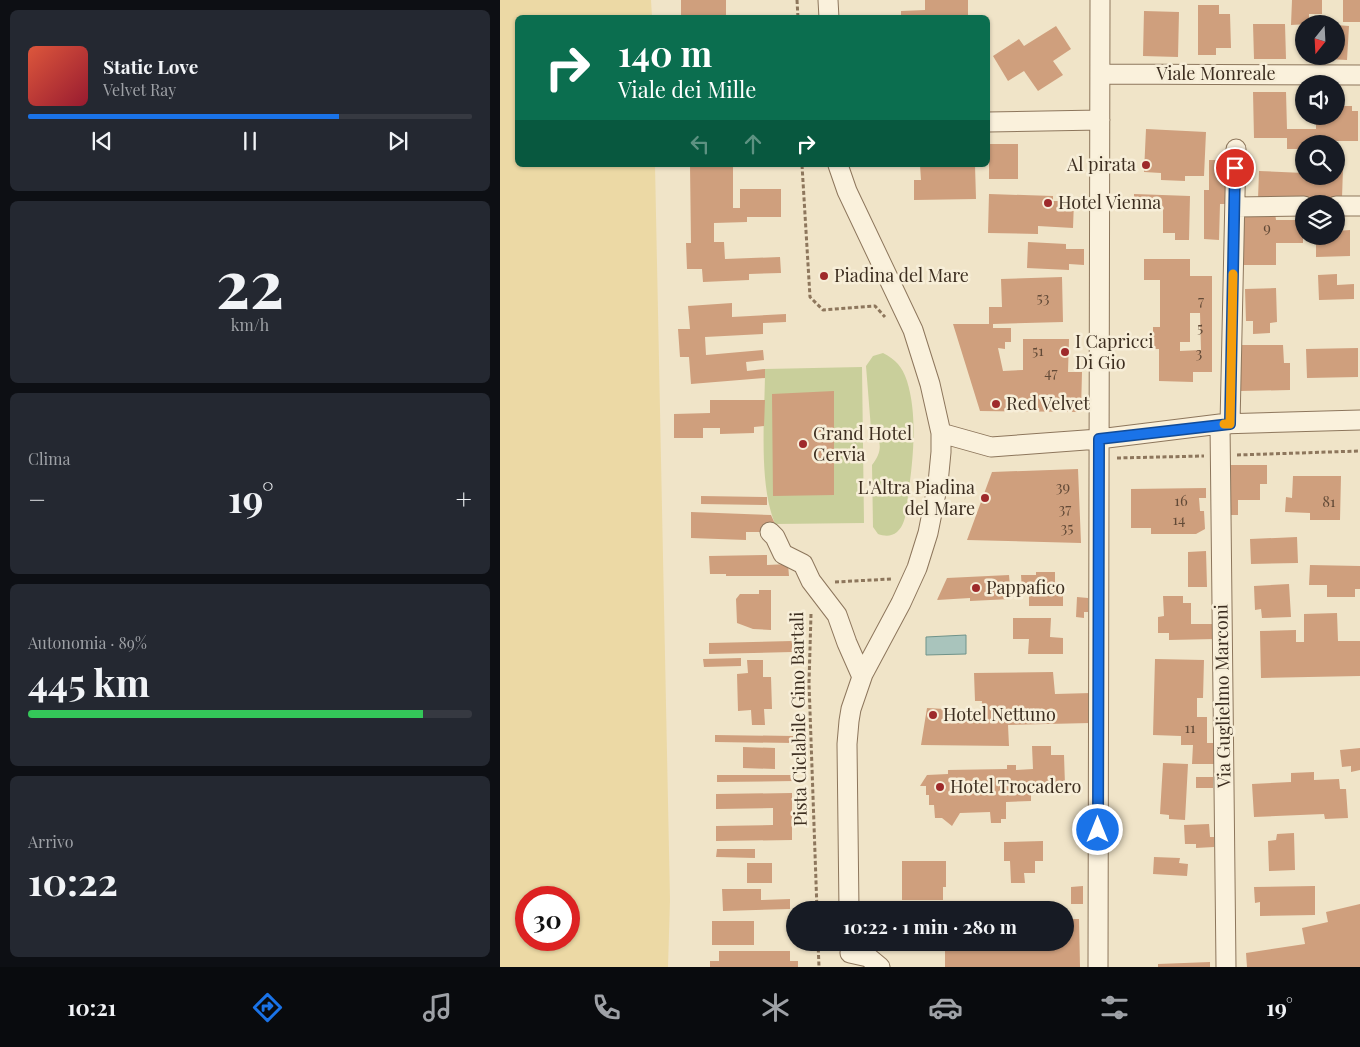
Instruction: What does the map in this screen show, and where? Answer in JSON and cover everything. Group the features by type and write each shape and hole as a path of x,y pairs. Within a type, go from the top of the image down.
{"street":[{"path":"828,0 829,15"},
{"path":"1098,967 1100,0"},
{"name":"Viale Monreale","path":"1101,74 1360,75"},
{"path":"990,122 1100,120"},
{"name":"Via Guglielmo Marconi","path":"1226,967 1225,424 1236,149"},
{"path":"839,167 847,190 912,330 930,384 941,433 936,500 925,544 901,603 862,677 851,709 848,732 849,901"},
{"path":"1235,207 1295,206"},
{"path":"1345,206 1360,206"},
{"path":"941,433 991,447 1099,439 1225,424 1360,420"},
{"path":"770,532 775,537 783,554 803,564 811,582 837,615 862,677"},
{"path":"850,954 863,954 880,967"}],"path":[{"path":"797,0 798,15"},
{"path":"802,167 810,296 823,310 875,306 890,321"},
{"name":"Pista Ciclabile Gino Bartali","path":"817,901 809,683 812,596 822,581 890,580 893,572"},
{"path":"818,951 819,967"}],"green space":[{"path":"883,353 898,364 907,381 912,409 914,439 906,515 903,524 897,532 888,536 878,534 873,527 872,465 878,456 880,447 878,438 871,429 866,366 873,356"},
{"path":"862,367 864,523 775,524 766,489 764,469 765,369"}],"sand":[{"path":"500,0 651,0 652,15 515,15 515,167 655,167 670,900 668,967 500,967"}],"water":[{"path":"966,635 966,654 926,655 926,637"}],"building":[{"path":"681,0 726,0 726,15 681,15"},
{"path":"925,0 968,0 968,15 901,15 901,11 925,10"},
{"path":"1292,0 1322,0 1322,14 1295,15 1295,25 1291,25"},
{"path":"1343,0 1360,0 1360,22 1345,22 1345,15 1343,15"},
{"path":"1198,5 1219,5 1219,14 1230,14 1231,48 1216,48 1216,55 1198,55"},
{"path":"1144,11 1179,12 1178,57 1143,56"},
{"path":"1253,24 1285,24 1286,59 1254,59"},
{"path":"1056,26 1071,49 1053,61 1063,75 1038,91 1024,71 1008,81 993,56 1019,39 1024,46"},
{"path":"1345,26 1349,26 1347,60 1345,60"},
{"path":"1253,92 1286,92 1287,129 1316,129 1316,125 1345,125 1345,106 1352,106 1352,111 1358,111 1358,141 1345,141 1345,135 1295,135 1295,149 1287,149 1287,138 1254,138"},
{"path":"1146,129 1206,132 1204,176 1185,176 1185,181 1161,180 1161,173 1144,172"},
{"path":"990,144 1018,144 1018,179 989,179"},
{"path":"1209,160 1225,160 1226,204 1220,204 1219,240 1204,239 1204,190 1209,190"},
{"path":"690,167 733,167 733,208 740,208 740,189 781,189 781,217 747,217 747,222 714,223 714,242 724,242 725,259 780,257 781,273 749,274 749,280 703,282 702,269 687,269 686,243 691,243"},
{"path":"920,167 975,167 976,199 914,200 914,180 921,180"},
{"path":"1259,171 1295,173 1295,185 1342,185 1342,195 1295,195 1285,196 1284,200 1258,199"},
{"path":"989,194 1053,196 1053,201 1074,201 1073,228 1038,226 1038,234 988,233"},
{"path":"1134,194 1190,196 1189,240 1175,240 1175,233 1163,233 1163,209 1134,209"},
{"path":"1275,213 1276,220 1295,220 1295,243 1276,243 1276,265 1242,265 1240,214"},
{"path":"1345,230 1350,230 1350,256 1316,257 1316,245 1345,245"},
{"path":"1028,242 1066,244 1066,249 1084,249 1084,265 1069,264 1069,270 1027,268"},
{"path":"1144,259 1190,259 1190,276 1212,276 1212,372 1193,372 1193,382 1159,381 1159,349 1153,349 1153,327 1160,327 1160,280 1144,280","holes":["1190,313 1200,313 1201,350 1180,351 1180,342 1190,342"]},
{"path":"1337,274 1337,285 1354,284 1354,299 1319,300 1318,275"},
{"path":"1062,277 1063,322 993,324 993,328 1011,328 1011,342 1005,342 1005,349 998,348 1003,371 1023,370 1023,339 1069,339 1068,372 1082,372 1081,412 980,411 953,324 989,324 989,307 1002,307 1001,279"},
{"path":"1276,288 1277,322 1270,323 1270,333 1253,334 1253,321 1246,321 1245,289"},
{"path":"732,303 732,317 786,314 786,322 763,323 763,334 705,337 706,355 763,350 764,360 746,362 747,371 765,369 765,378 691,384 689,357 680,357 678,329 690,329 688,306"},
{"path":"1239,345 1283,345 1284,363 1290,363 1290,390 1240,391"},
{"path":"1358,348 1358,377 1307,378 1306,349"},
{"name":"Grand Hotel Cervia","path":"834,391 834,495 773,496 772,394"},
{"path":"710,400 765,400 764,426 754,427 754,433 720,434 720,428 703,428 703,438 674,438 674,414 710,413"},
{"path":"1223,465 1267,465 1267,484 1260,484 1260,500 1238,500 1238,515 1222,515"},
{"path":"1078,469 1081,543 967,540 992,472"},
{"path":"1293,476 1341,476 1340,520 1310,520 1310,513 1285,512 1286,497 1292,498"},
{"path":"1206,488 1206,498 1199,498 1200,511 1204,511 1205,529 1196,534 1151,534 1151,528 1131,528 1131,489"},
{"path":"701,496 767,497 767,505 701,504"},
{"path":"691,512 771,515 775,524 775,532 746,532 746,540 691,538"},
{"path":"1297,537 1298,563 1251,564 1250,539"},
{"path":"1206,551 1207,587 1188,587 1188,552"},
{"path":"767,555 767,565 788,564 789,576 726,576 726,574 710,574 709,556"},
{"path":"1310,565 1360,566 1360,589 1355,589 1355,597 1327,597 1327,585 1309,585"},
{"path":"1036,572 1055,572 1055,586 1063,586 1063,606 1029,606 1029,591 1022,591 1021,575 1036,575"},
{"name":"Pappafico","path":"1009,575 1011,599 970,601 970,598 937,600 947,578"},
{"path":"1289,584 1291,617 1262,618 1261,609 1255,610 1254,586"},
{"path":"759,590 771,590 771,630 753,629 737,623 736,599 740,594 759,594"},
{"path":"1163,596 1183,596 1183,603 1191,603 1191,624 1215,624 1215,639 1169,640 1169,633 1158,633 1158,617 1164,616"},
{"path":"1077,597 1088,598 1088,612 1084,612 1084,618 1076,617"},
{"path":"1337,613 1338,641 1360,641 1360,676 1261,678 1260,631 1296,630 1296,642 1304,642 1304,614"},
{"path":"1013,618 1051,618 1050,637 1063,638 1063,654 1028,654 1029,639 1013,639"},
{"path":"792,641 792,652 709,654 709,643"},
{"path":"741,658 741,666 704,667 703,659"},
{"path":"1155,659 1204,660 1203,698 1197,698 1197,717 1207,717 1207,743 1216,743 1215,764 1192,764 1193,745 1181,745 1181,736 1153,735"},
{"path":"747,660 763,660 763,677 771,677 772,709 764,709 765,725 752,725 751,710 738,711 737,674 748,673"},
{"path":"1053,672 1055,694 1091,693 1090,723 1008,725 1009,746 921,745 927,708 981,711 982,701 975,701 974,673"},
{"path":"715,735 793,736 793,743 715,742"},
{"path":"1032,746 1051,746 1051,755 1064,755 1065,785 1031,786 1031,801 1006,802 1006,819 1001,819 1001,823 991,823 990,812 960,813 952,826 942,818 935,818 934,805 929,805 929,795 926,795 926,786 920,786 927,775 948,774 948,770 1007,769 1007,765 1016,765 1016,770 1033,769"},
{"path":"743,747 775,748 775,769 743,768"},
{"path":"1360,748 1360,770 1351,772 1351,766 1342,767 1340,750"},
{"path":"1163,763 1188,764 1185,820 1169,819 1169,815 1160,814"},
{"path":"1314,772 1314,780 1339,779 1340,789 1346,789 1348,818 1325,819 1324,814 1254,817 1252,784 1291,782 1291,773"},
{"path":"717,775 794,775 794,781 717,782"},
{"path":"1196,777 1213,777 1213,788 1196,788"},
{"path":"792,793 792,840 716,841 716,826 773,825 773,808 716,809 716,794"},
{"path":"1209,824 1210,837 1214,837 1214,847 1196,848 1196,844 1185,844 1184,825"},
{"path":"1294,833 1295,870 1269,871 1268,841 1276,840 1277,834"},
{"path":"1043,841 1043,861 1035,861 1035,873 1024,873 1025,883 1011,883 1010,861 1004,861 1004,842"},
{"path":"717,849 755,849 755,858 716,857"},
{"path":"1154,857 1180,858 1179,863 1188,864 1187,876 1153,874"},
{"path":"902,861 946,861 946,887 943,887 943,900 902,900"},
{"path":"747,863 772,863 772,883 747,883"},
{"path":"1083,886 1083,904 1074,904 1074,901 1071,901 1071,887"},
{"path":"1315,886 1315,915 1260,916 1260,902 1255,903 1254,887"},
{"path":"722,889 761,889 761,900 790,899 790,901 786,901 786,909 723,911"},
{"path":"1360,904 1360,967 1247,967 1246,953 1305,944 1302,928 1328,922 1326,912"},
{"path":"1074,919 1079,919 1080,967 945,967 945,951 1074,951"},
{"path":"712,921 754,921 754,945 712,945"},
{"path":"719,951 790,951 790,961 798,961 798,967 710,967 710,961 719,961"},
{"path":"1210,962 1210,967 1158,967 1158,964"}],"slow traffic":[{"path":"1224,424 1230,424 1233,274"}],"place":[{"name":"Al pirata","path":"1146,165"},
{"name":"Hotel Vienna","path":"1048,203"},
{"name":"Piadina del Mare","path":"824,276"},
{"name":"I Capricci Di Gio","path":"1065,352"},
{"name":"Red Velvet","path":"996,404"},
{"name":"Grand Hotel Cervia","path":"803,444"},
{"name":"L'Altra Piadina del Mare","path":"985,498"},
{"name":"Pappafico","path":"976,588"},
{"name":"Hotel Nettuno","path":"933,715"},
{"name":"Hotel Trocadero","path":"940,787"}],"route":[{"path":"1098,830 1099,439 1230,424 1235,168"}]}
